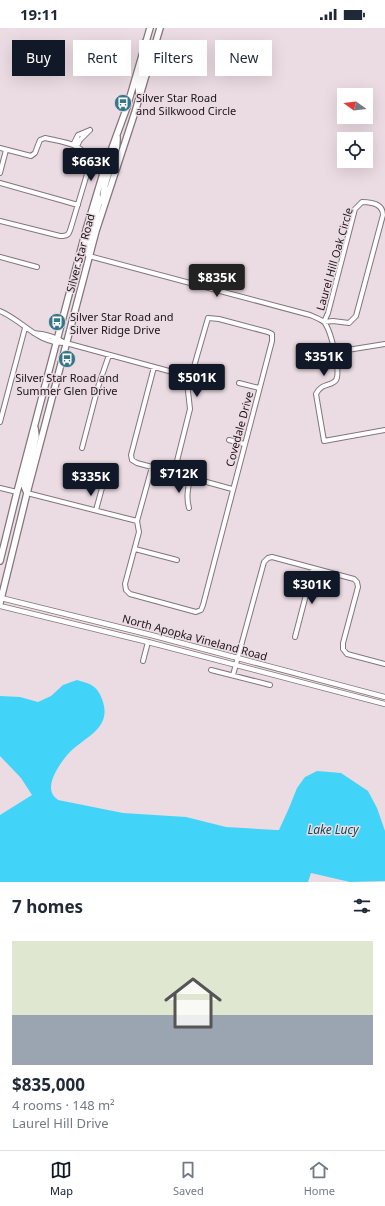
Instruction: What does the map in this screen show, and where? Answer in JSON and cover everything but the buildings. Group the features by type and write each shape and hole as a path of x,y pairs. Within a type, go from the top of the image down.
{"main road":[{"name":"Silver Star Road","path":"146,40 150,28"},
{"name":"Silver Star Road","path":"0,600 90,256 104,206 160,28"},
{"name":"Silver Star Road","path":"0,562 86,230 139,65"},
{"path":"139,98 138,85 141,76"},
{"path":"126,137 124,126 134,96 134,82"},
{"path":"104,206 103,193 117,147 117,134"},
{"path":"90,256 86,248 99,203 97,192"},
{"path":"27,493 24,486 36,436 35,424"}],"street":[{"path":"0,148 31,156 35,153 42,138 75,146 84,150 89,158 90,164 69,234 66,236 60,236 0,221"},
{"path":"0,173 6,150"},
{"path":"0,183 78,205"},
{"name":"Laurel Hill Oak Circle","path":"362,202 377,205 383,211 383,216 356,316 349,323 333,321 324,322 328,313 355,209 362,202"},
{"path":"90,256 310,315 324,322 335,352 338,375 337,379 333,383 324,385 316,394 324,441 385,430"},
{"path":"0,257 37,267"},
{"path":"0,311 16,320 32,333 47,334 57,341 191,377 188,391 190,410 174,473"},
{"name":"Covedale Drive","path":"135,549 125,584 126,590 130,594 196,612 201,610 272,341 272,334 219,319 208,318 191,377"},
{"path":"0,422 25,328"},
{"path":"335,352 385,344"},
{"path":"82,448 98,387 106,368 109,355"},
{"path":"154,367 131,455 132,460 137,463 232,489"},
{"path":"239,383 259,388"},
{"path":"228,440 244,444"},
{"path":"152,467 137,521 139,532 135,549 177,560"},
{"path":"189,508 187,494 190,478"},
{"path":"0,488 17,492"},
{"path":"96,510 102,488"},
{"path":"27,493 137,521"},
{"path":"232,675 264,562 268,558 272,557 354,578 358,582 358,587 343,643 343,649 347,654 385,664"},
{"path":"295,637 313,568"},
{"name":"North Apopka Vineland Road","path":"0,600 151,635 385,697"},
{"name":"North Apopka Vineland Road","path":"0,606 148,642 385,704"},
{"path":"143,662 148,642"},
{"path":"211,670 270,685"}],"water":[{"name":"Lake Lucy","path":"77,680 89,684 98,691 102,699 104,717 96,730 70,752 56,771 51,788 52,794 58,800 123,813 186,817 226,827 279,830 297,788 305,777 317,771 341,773 368,791 377,808 385,831 385,881 350,882 311,873 308,882 0,882 0,815 32,795 21,778 0,756 0,696 20,697 38,702 51,696 63,685"}],"place":[{"name":"Silver Star Road and Silkwood Circle","path":"123,103"},
{"name":"Silver Star Road and Silver Ridge Drive","path":"57,322"},
{"name":"Silver Star Road and Summer Glen Drive","path":"67,359"}]}
